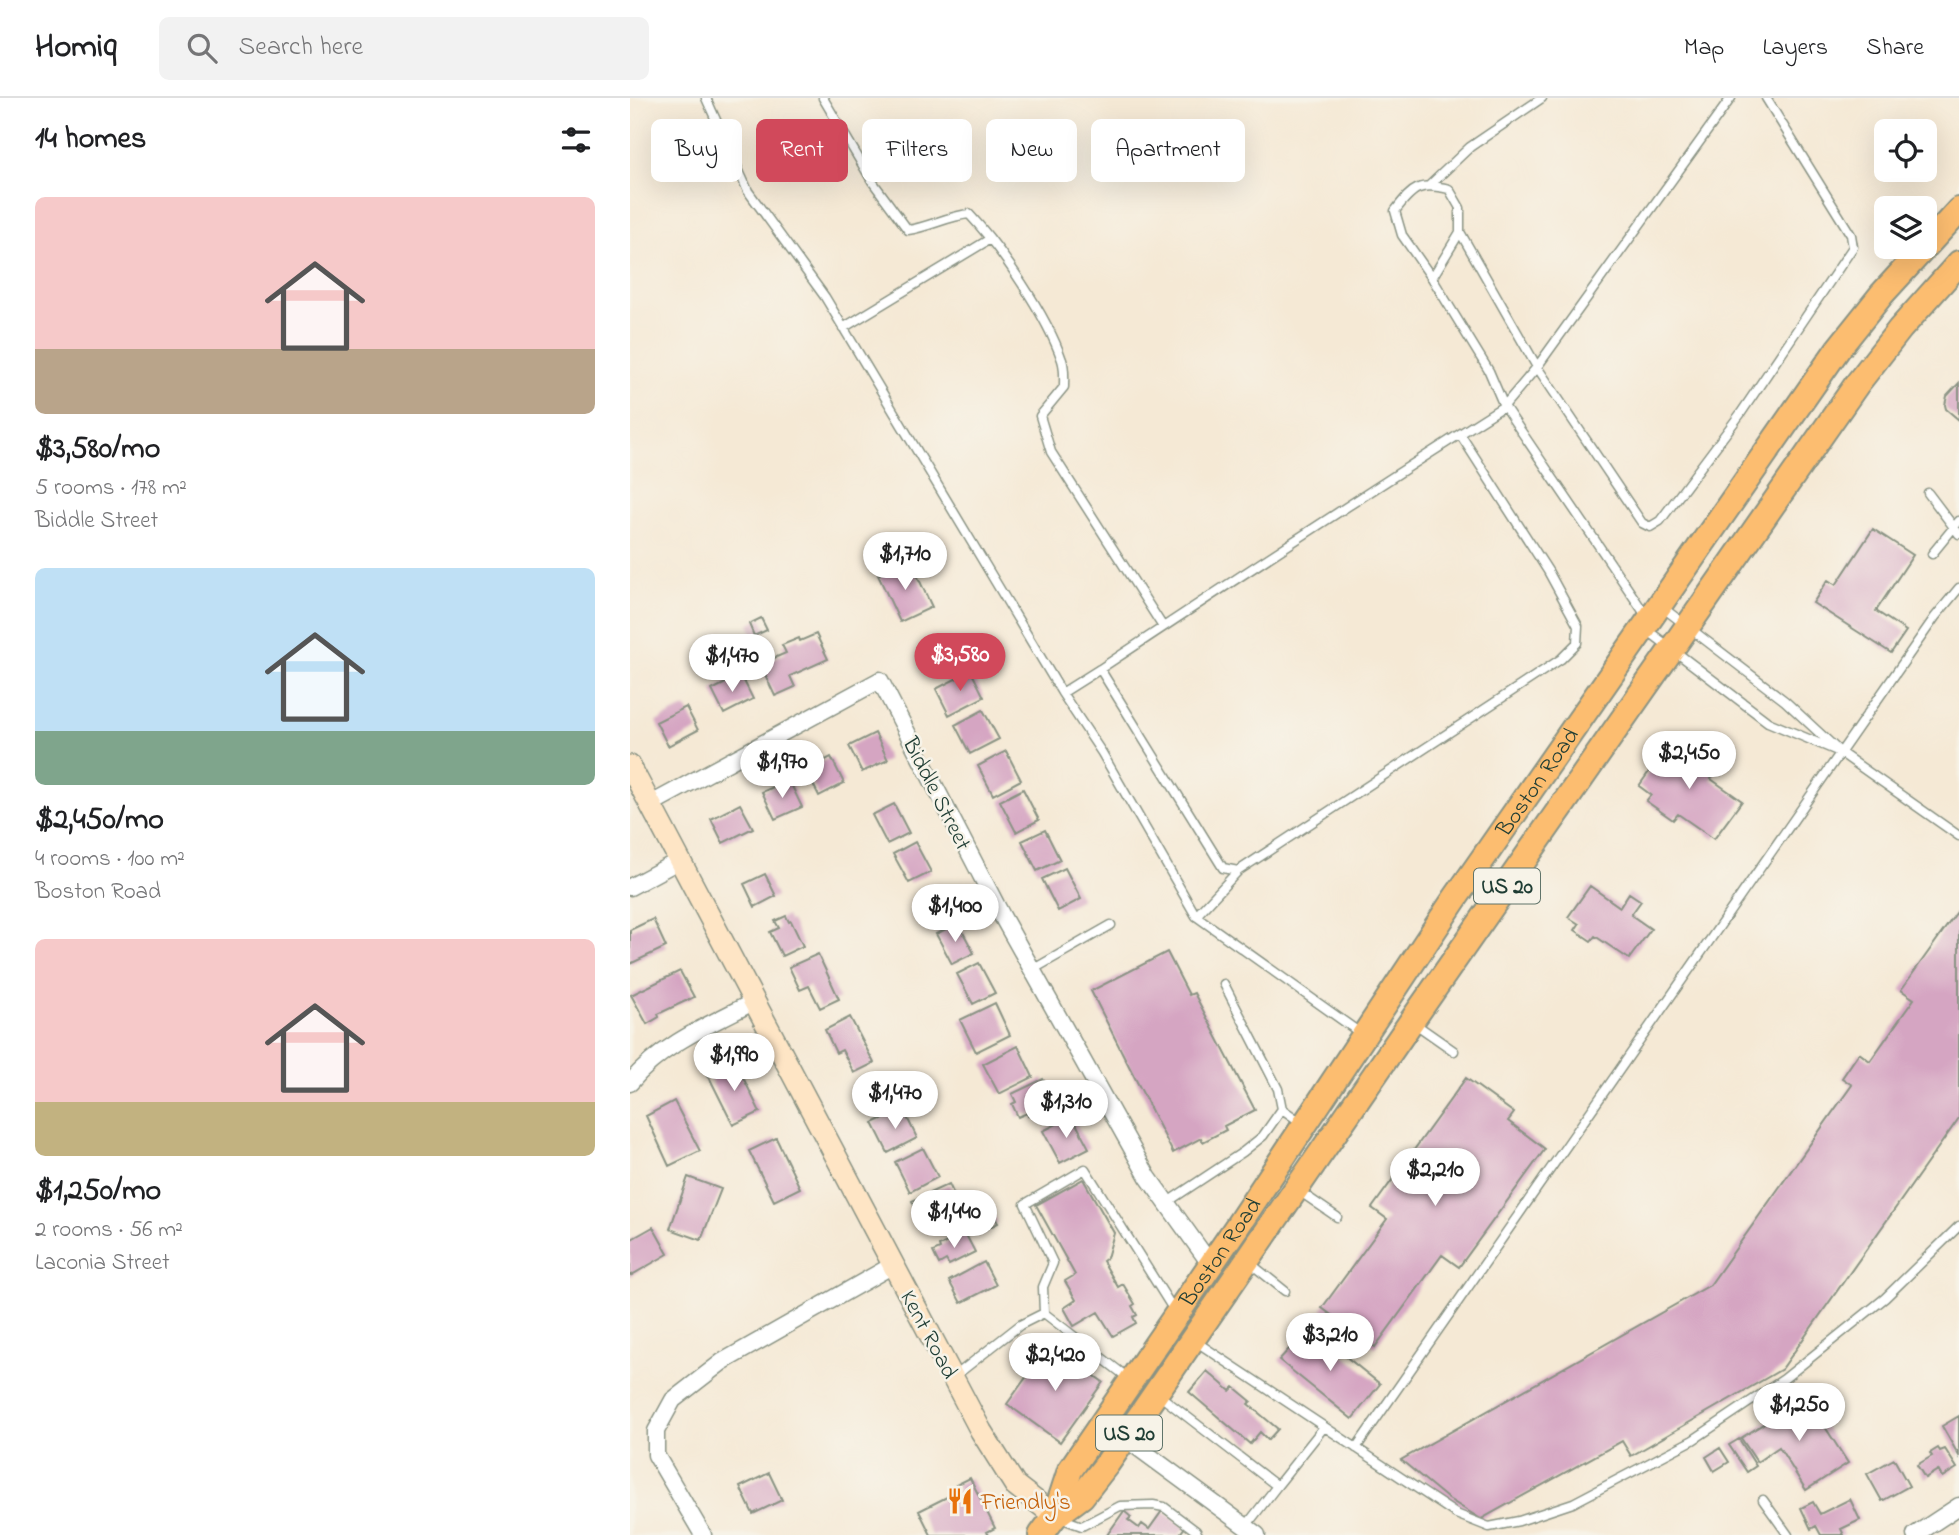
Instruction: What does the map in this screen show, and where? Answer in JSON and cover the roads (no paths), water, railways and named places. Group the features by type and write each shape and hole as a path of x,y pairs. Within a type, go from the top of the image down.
{"main road":[{"name":"Boston Road","path":"1048,1525 1070,1470 1211,1265 1363,1035 1651,617 1853,330 1882,294 1959,211"},
{"name":"Boston Road","path":"1048,1525 1091,1486 1411,1022 1864,375 1900,329 1959,263"}],"street":[{"name":"Biddle Street","path":"650,804 880,680 1002,916 1148,1177 1211,1265"},
{"name":"Kent Road","path":"630,766 981,1431 1015,1485 1048,1525"},
{"path":"630,887 680,860"},
{"path":"630,1083 640,1071 665,1051 755,1001"},
{"path":"703,1535 656,1455 656,1431 673,1400 722,1362 894,1265"},
{"path":"1125,1438 1251,1532"},
{"path":"1915,1535 1959,1506"}],"lane":[{"path":"706,98 748,191 821,292 1062,693 1102,753 1196,916 1363,1035"},
{"path":"822,98 872,181 908,230 956,215 969,214 1025,288 1063,363 1064,387 1040,416 1051,453 1163,627"},
{"path":"1542,98 1470,148 1430,185 1409,192 1395,211 1402,235 1489,371 1504,407 1651,617 1671,650 1768,722 1841,753"},
{"path":"1062,693 1504,407 1537,367 1731,98"},
{"path":"1430,185 1449,189 1460,208 1460,232 1537,367 1642,523 1650,527 1660,521 1741,413 1853,247 1852,235 1766,98"},
{"path":"1432,278 1460,232"},
{"path":"843,328 990,239"},
{"path":"1196,916 1238,871 1561,659 1577,643 1578,626 1548,571 1460,434"},
{"path":"1928,493 1957,528 1932,554"},
{"path":"1356,1448 1936,617 1959,588"},
{"path":"1651,617 1686,628 1785,701 1841,753 1959,836"},
{"path":"1100,668 1223,867 1238,871"},
{"path":"1032,970 1111,925"},
{"path":"1166,1203 1263,1136 1282,1109 1279,1090 1224,984"},
{"path":"1411,1022 1454,1051"},
{"path":"1282,1109 1304,1125"},
{"path":"1044,1314 1043,1287 1053,1263 1026,1204 1086,1169 1176,1315"},
{"path":"1297,1189 1337,1217"},
{"path":"1193,1340 1456,1514 1489,1527 1519,1521 1573,1503 1693,1440 1784,1379 1885,1298 1959,1226"},
{"path":"1247,1261 1285,1291"},
{"path":"953,1377 1020,1325 1044,1314"},
{"path":"1044,1314 1131,1380"},
{"path":"1156,1393 1277,1486"},
{"path":"1251,1532 1277,1486 1324,1427"},
{"path":"1763,1500 1788,1535"},
{"path":"1048,1525 1082,1526 1120,1506 1153,1505 1164,1507 1198,1535"},
{"path":"1082,1526 1086,1535"}],"place":[{"name":"Friendly's","path":"960,1501"}]}
